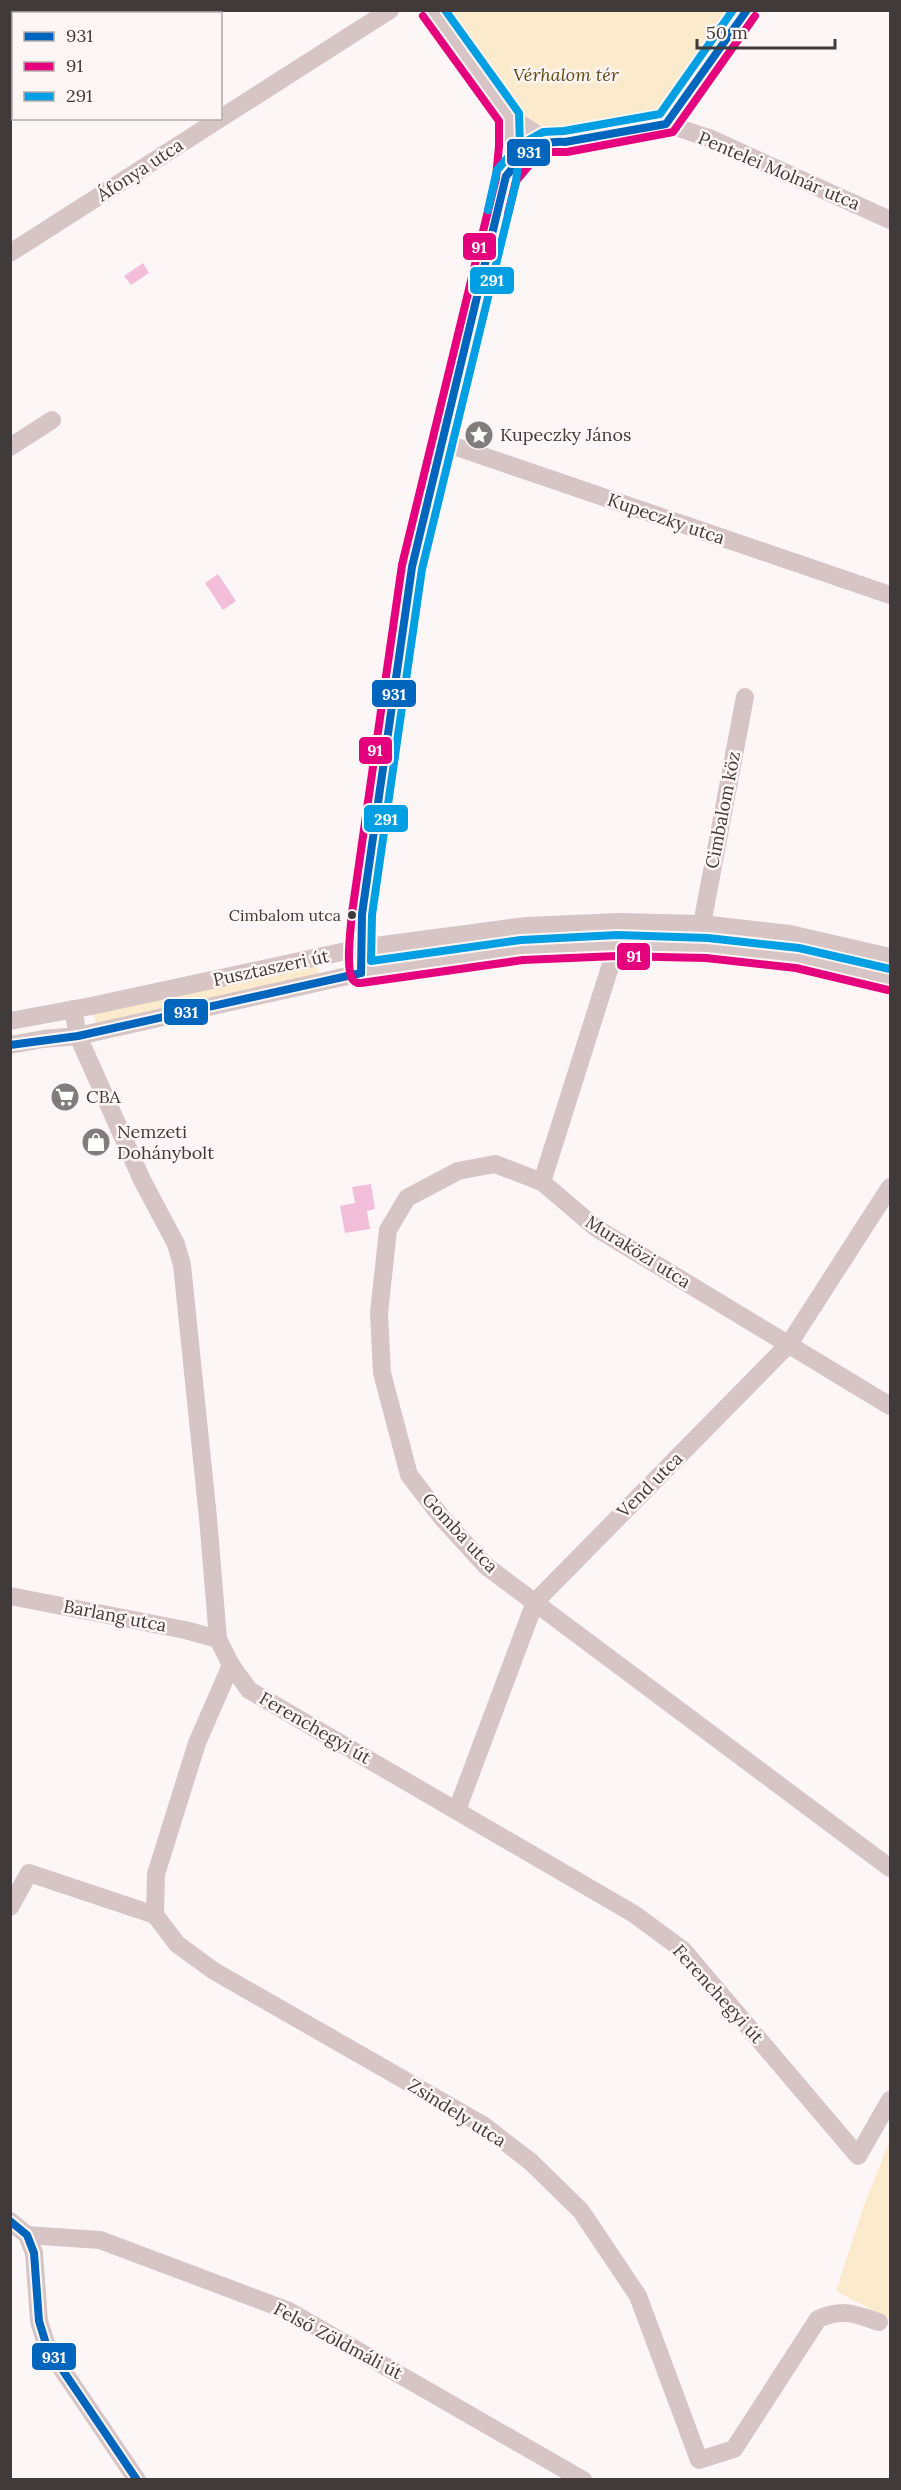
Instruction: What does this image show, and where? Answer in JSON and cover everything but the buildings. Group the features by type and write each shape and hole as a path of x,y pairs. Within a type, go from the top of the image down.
{"street":[{"name":"Áfonya utca","path":"222,117 390,10"},
{"path":"432,10 509,117 548,141 565,142 666,124 714,53 747,10"},
{"path":"361,973 362,914 412,567 506,176 510,146 509,117"},
{"name":"Áfonya utca","path":"10,253 218,120"},
{"name":"Pentelei Molnár utca","path":"666,124 730,148 891,220"},
{"path":"506,176 525,154 548,141"},
{"path":"10,447 52,420"},
{"name":"Kupeczky utca","path":"442,442 891,595"},
{"name":"Cimbalom köz","path":"702,924 745,697"},
{"name":"Pusztaszeri út","path":"10,1021 360,948 526,926 619,922 702,924 790,934 891,957"},
{"path":"542,1182 616,945"},
{"name":"Pusztaszeri út","path":"10,1045 78,1036 361,973 522,950 616,945 707,948 798,958 891,980"},
{"name":"Ferenchegyi út","path":"73,1009 78,1036 142,1180 176,1244 182,1264 218,1639 231,1665 249,1690 634,1914 683,1950 858,2156 891,2100"},
{"name":"Gomba utca","path":"542,1182 495,1164 458,1171 407,1198 388,1230 379,1313 382,1372 409,1475 443,1519 486,1566 891,1868"},
{"name":"Muraközi utca","path":"542,1182 596,1228 891,1406"},
{"name":"Vend utca","path":"457,1810 535,1602 789,1344 891,1187"},
{"name":"Barlang utca","path":"10,1596 185,1630 218,1639"},
{"path":"10,1907 29,1873 155,1915 156,1874 159,1864 197,1743 231,1665"},
{"name":"Zsindely utca","path":"155,1915 177,1944 214,1971 483,2125 531,2162 581,2211 638,2296 699,2460 734,2449 818,2319 832,2313 847,2312 879,2322"},
{"path":"10,2221 27,2235 34,2253 39,2321 46,2347 137,2480"},
{"name":"Felső Zöldmáli út","path":"27,2235 100,2240 289,2311 583,2480"}],"green space":[{"name":"Vérhalom tér","path":"432,11 747,11 666,124 565,142 509,117"},
{"path":"622,930 707,933 790,943 890,965 890,973 709,941 419,958 418,948 532,933"},
{"path":"318,966 319,978 96,1023 93,1013"},
{"path":"890,2140 890,2319 836,2291 864,2205"}],"shaded area":[{"path":"143,263 149,273 131,285 124,276"},
{"path":"218,574 236,601 223,610 205,583"},
{"path":"371,1184 375,1209 367,1211 370,1229 345,1233 340,1206 355,1203 352,1187"}],"transit line":[{"name":"291","path":"445,10 519,113 520,146 516,182 422,569 372,915 371,961 521,940 617,935 708,938 799,948 890,969"},
{"name":"291","path":"488,210 497,170 518,146 543,132 564,131 660,114 733,10"},
{"name":"931","path":"361,973 362,914 412,567 506,176 525,155 538,146 666,124 747,10"},
{"name":"91","path":"423,16 499,121 499,146 496,178 402,565 352,913 349,967 353,980 361,983 523,960 617,956 706,958 796,968 888,990"},
{"name":"91","path":"508,214 516,181 532,162 550,152 567,152 673,132 755,16"},
{"name":"931","path":"10,1045 78,1036 361,973"},
{"name":"931","path":"10,2221 27,2235 34,2253 39,2321 47,2347 137,2480"}],"place":[{"name":"Kupeczky János","path":"479,435"},
{"name":"Cimbalom utca","path":"352,915"},
{"name":"CBA","path":"65,1097"},
{"name":"Nemzeti Dohánybolt","path":"96,1142"}]}
